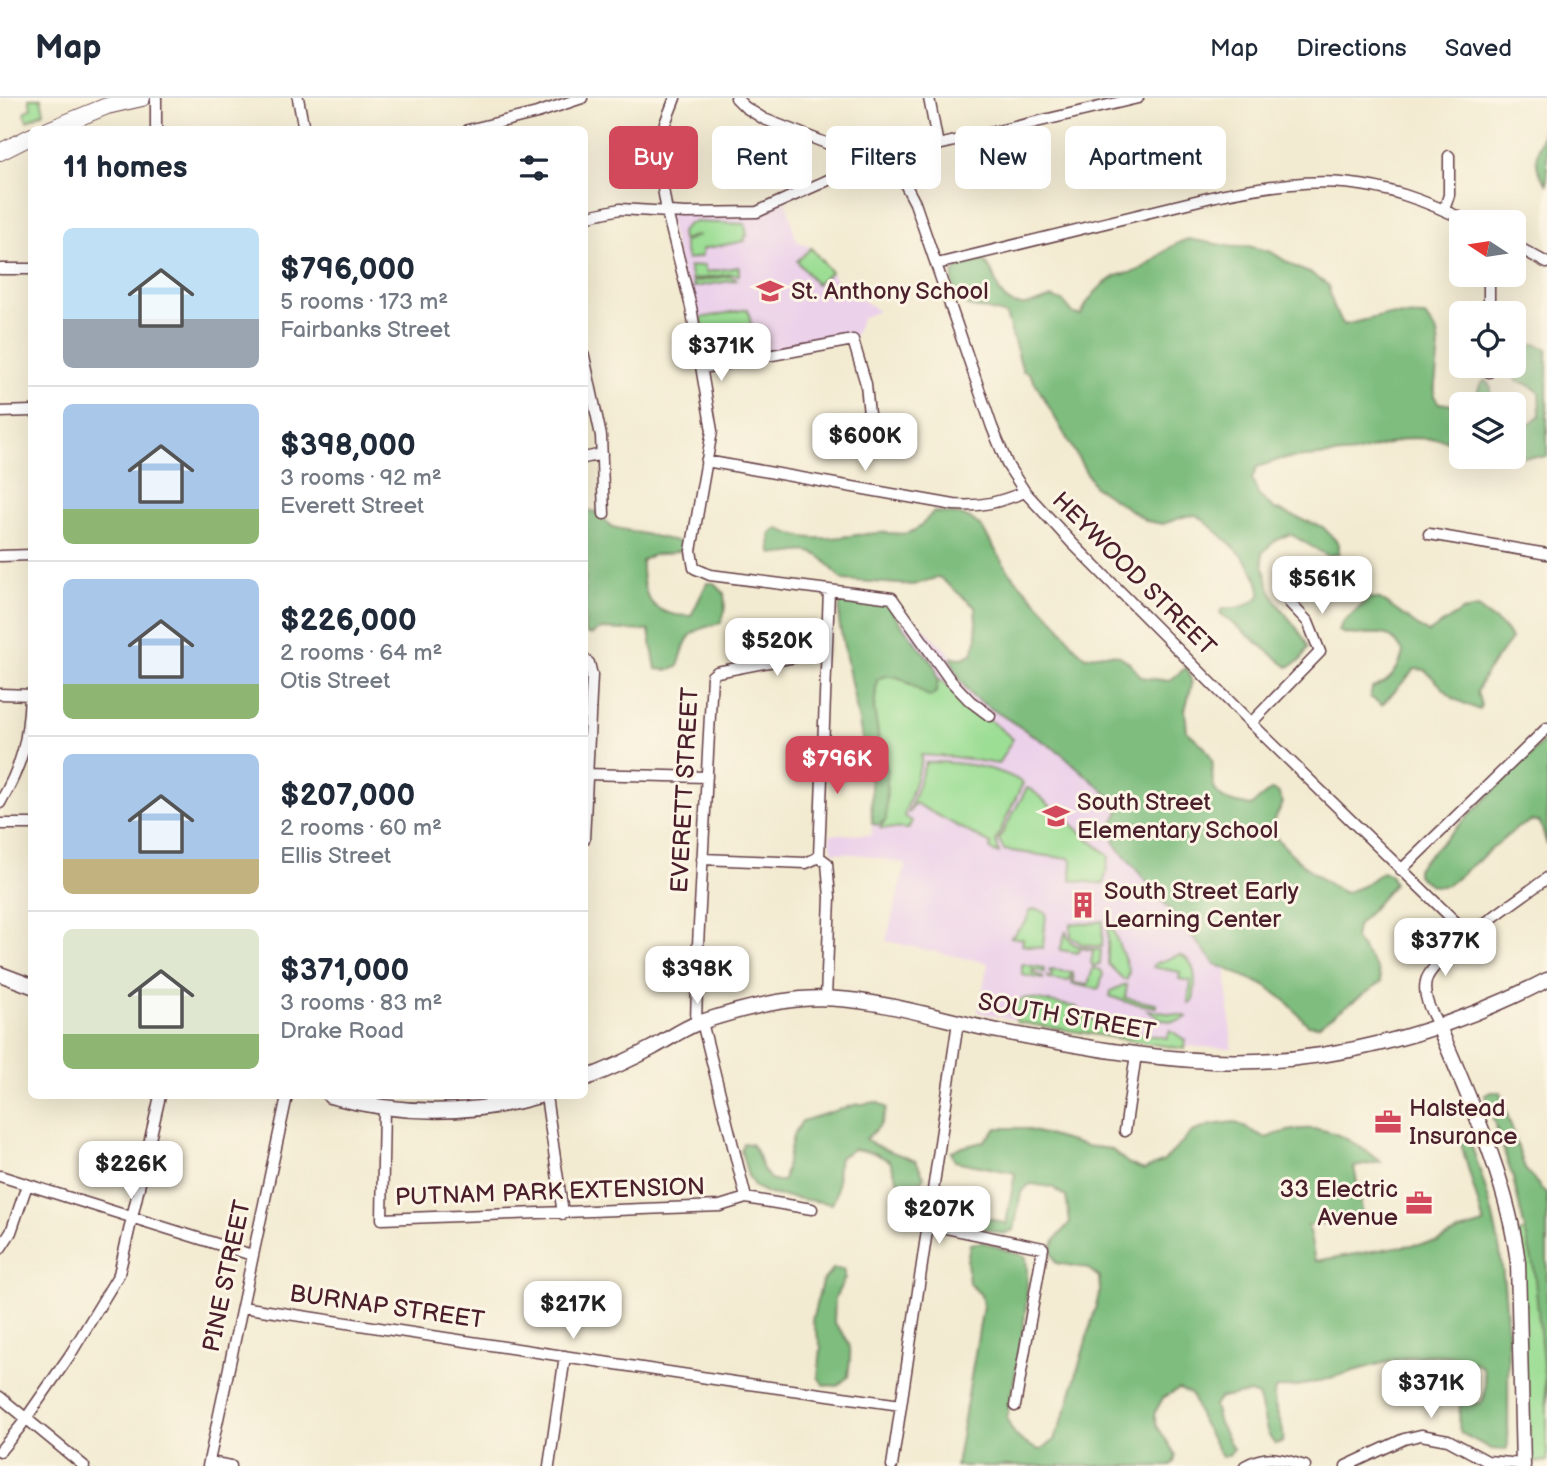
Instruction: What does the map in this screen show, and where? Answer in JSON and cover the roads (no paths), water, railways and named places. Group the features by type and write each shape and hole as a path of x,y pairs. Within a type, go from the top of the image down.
{"highway":[{"path":"56,126 106,102 142,98"},
{"path":"0,152 28,138"}],"main road":[{"path":"0,974 28,984"},
{"name":"SOUTH STREET","path":"588,1077 649,1050 699,1023 765,1003 826,998 871,1003 1066,1043 1136,1054 1214,1061 1265,1060 1383,1044 1439,1027 1514,997 1547,980"},
{"path":"1439,1027 1496,1168 1514,1234 1518,1277 1523,1465"},
{"path":"345,1099 419,1111 476,1109 529,1099"}],"street":[{"path":"156,98 156,126"},
{"path":"298,98 303,126"},
{"path":"493,126 582,98"},
{"path":"676,98 662,131 657,153 667,212 691,307 712,431 691,551 694,566 700,572 710,575 863,592 894,599 950,680 970,701 990,716"},
{"path":"736,98 764,119 826,143"},
{"path":"929,98 934,126"},
{"path":"941,144 1138,98"},
{"path":"1444,210 1449,195 1449,156"},
{"path":"588,215 620,209 757,212 826,181"},
{"path":"937,264 1098,227 1220,195 1303,182 1335,181 1369,185 1408,194 1449,212"},
{"name":"HEYWOOD STREET","path":"908,189 937,264 992,427 1008,466 1026,492 1073,544 1251,723 1470,936"},
{"path":"1526,252 1547,263"},
{"path":"0,269 28,269"},
{"path":"702,368 853,340 868,394 870,425"},
{"path":"588,374 601,433 604,514"},
{"path":"0,412 28,411"},
{"path":"588,457 602,454"},
{"path":"706,461 954,505 997,503 1026,492"},
{"path":"1429,534 1547,554"},
{"path":"0,556 28,555"},
{"path":"819,857 829,590"},
{"path":"1251,723 1320,652 1308,622 1289,602"},
{"name":"EVERETT STREET","path":"746,1198 699,1023 702,859 710,694 714,674 826,651"},
{"path":"588,665 592,675 588,741"},
{"path":"0,694 28,695"},
{"path":"0,803 16,776 28,726"},
{"path":"1401,870 1547,728"},
{"path":"588,774 708,777"},
{"path":"0,824 28,824"},
{"path":"702,859 806,863 819,857"},
{"path":"819,857 827,863 830,897 826,998"},
{"path":"1439,1027 1425,995 1427,977 1440,961 1470,936 1547,878"},
{"path":"892,1466 958,1022"},
{"path":"1125,1131 1136,1054"},
{"path":"0,1451 70,1355 117,1278 159,1099"},
{"name":"PINE STREET","path":"208,1464 286,1099"},
{"path":"546,1099 563,1214"},
{"name":"PUTNAM PARK EXTENSION","path":"384,1107 382,1219 720,1206 746,1198"},
{"path":"0,1176 252,1255"},
{"path":"0,1249 11,1233 27,1185"},
{"path":"746,1198 812,1209"},
{"path":"926,1224 1043,1248 1016,1406"},
{"name":"BURNAP STREET","path":"242,1307 901,1405"},
{"path":"549,1466 565,1356"},
{"path":"0,1397 84,1466"},
{"path":"1346,1466 1404,1439 1420,1435 1448,1440 1487,1461 1523,1465"},
{"path":"1245,1466 1269,1457 1305,1466"},
{"path":"208,1464 231,1466"}],"place":[{"name":"St. Anthony School","path":"770,291"},
{"name":"South Street Elementary School","path":"1056,816"},
{"name":"South Street Early Learning Center","path":"1083,905"},
{"name":"Halstead Insurance","path":"1388,1122"},
{"name":"33 Electric Avenue","path":"1419,1203"}]}
